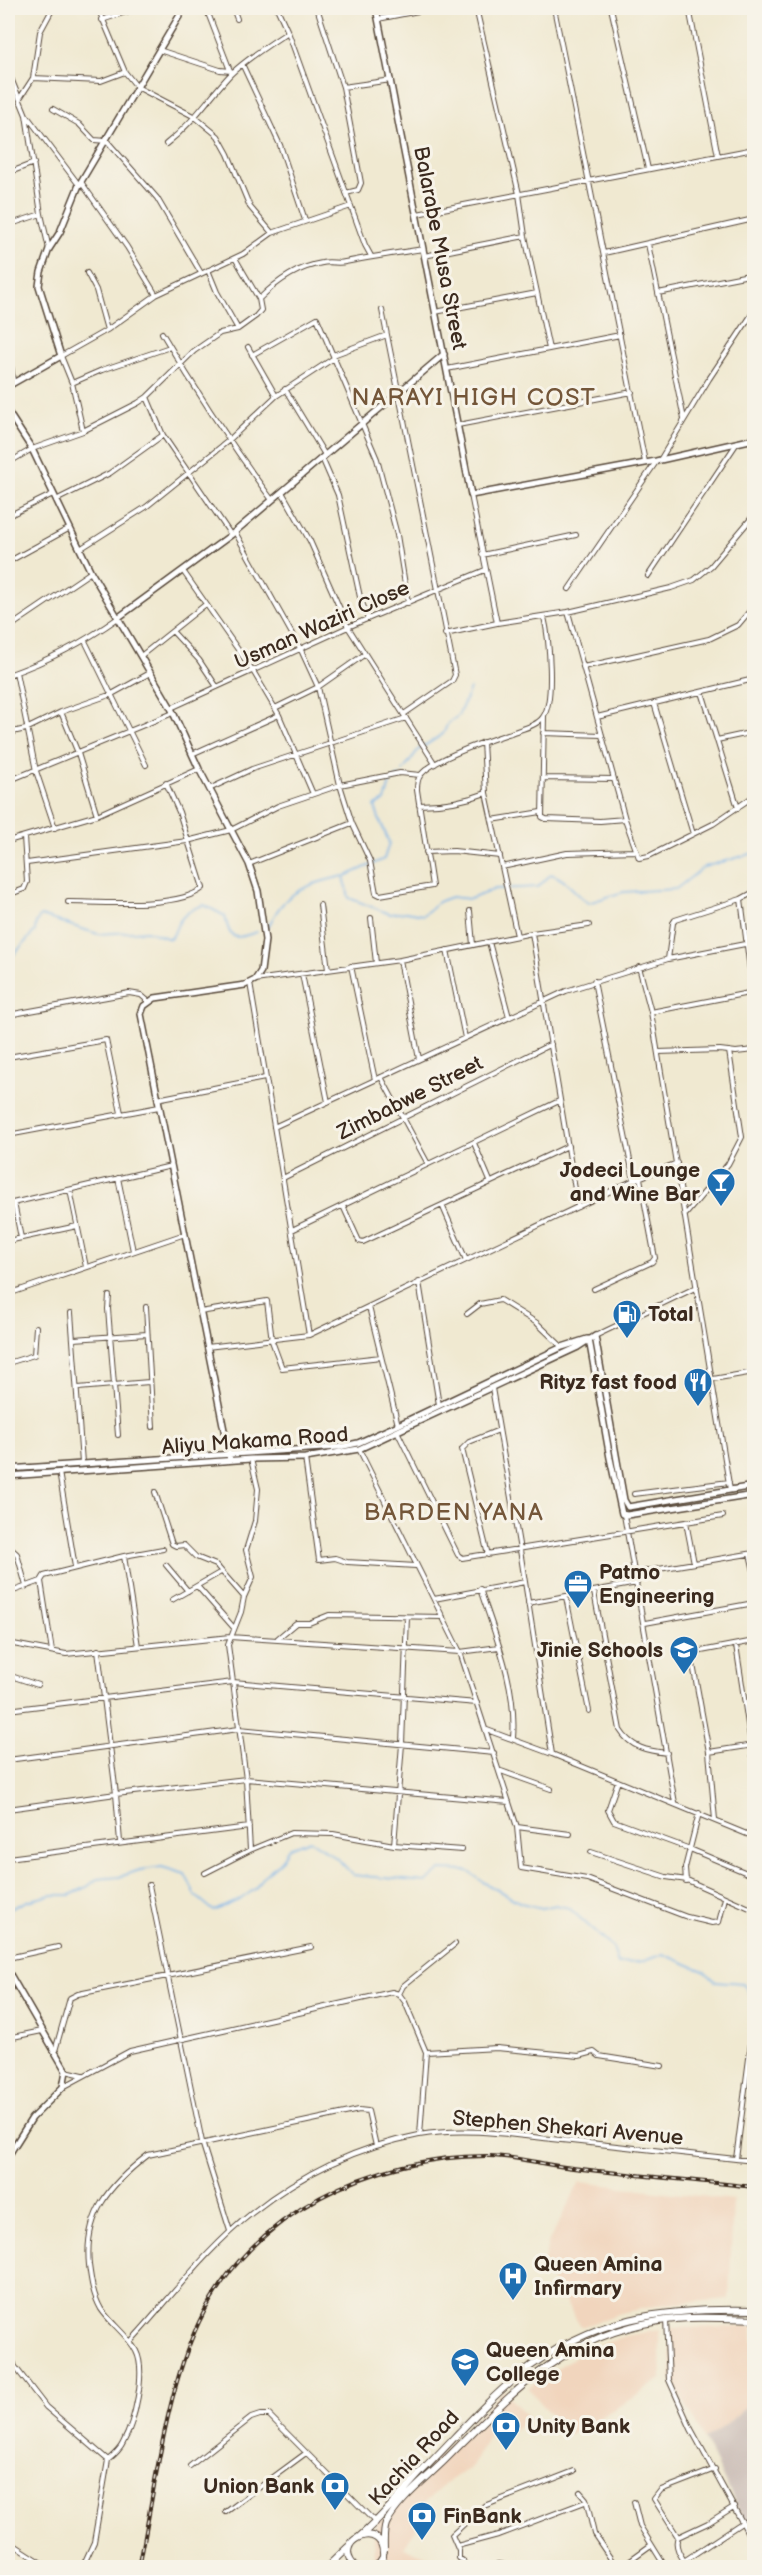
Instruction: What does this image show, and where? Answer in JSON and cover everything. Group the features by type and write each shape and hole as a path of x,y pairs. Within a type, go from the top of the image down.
{"main road":[{"name":"Kachia Road","path":"326,2568 335,2562 352,2542 376,2523 405,2488 506,2386 548,2355 592,2332 652,2314 690,2309 754,2310"},
{"name":"Kachia Road","path":"377,2567 384,2551 385,2529 393,2514 412,2492 526,2380 554,2361 585,2344 641,2324 695,2317 754,2319"},
{"path":"359,2536 370,2535 380,2541 384,2551"},
{"path":"352,2542 349,2557 357,2568"}],"street":[{"path":"20,98 33,78 40,32 53,8"},
{"path":"98,8 125,72 137,87 195,117 218,136 250,207 272,233"},
{"path":"102,20 138,8"},
{"path":"82,431 72,383 39,286 49,249 60,232 80,184 184,8"},
{"path":"206,8 231,72"},
{"path":"233,8 237,19"},
{"path":"277,8 371,256"},
{"path":"317,8 343,87 361,183 358,190 346,193"},
{"name":"Balarabe Musa Street","path":"375,8 471,495"},
{"path":"378,19 433,8"},
{"path":"476,8 519,194 525,236 549,349"},
{"path":"554,8 645,462"},
{"path":"610,8 648,170"},
{"path":"689,8 718,156"},
{"path":"166,144 185,130 231,72 243,66 263,48 288,32"},
{"path":"159,50 231,72"},
{"path":"243,66 280,145 305,220"},
{"path":"8,71 26,115 41,214 49,249"},
{"path":"33,78 101,81 125,72"},
{"path":"343,87 391,80"},
{"path":"53,109 79,124 94,140 107,141 157,198 201,273"},
{"path":"26,115 127,247 156,295"},
{"path":"417,214 754,149"},
{"path":"8,173 34,163"},
{"path":"8,386 13,381 107,330 156,295 235,258 272,233 351,206"},
{"path":"8,225 41,214"},
{"path":"604,253 754,219"},
{"path":"259,300 270,288 305,266 325,262 342,263 371,256 424,253 525,236"},
{"path":"648,244 684,419"},
{"path":"8,462 32,449 82,431 147,397 178,364 194,351 220,333 238,329 256,316 261,310 259,300 235,258"},
{"path":"208,270 217,292 238,329"},
{"path":"87,273 96,290 107,330"},
{"path":"658,293 754,274"},
{"path":"435,312 537,293"},
{"path":"209,789 252,769 405,716 455,677 382,310"},
{"path":"569,589 658,460 754,311"},
{"path":"252,355 318,318 377,459 398,535 408,603"},
{"path":"162,333 178,364 228,441 272,500"},
{"path":"80,549 146,507 189,474 285,389 334,356 387,335"},
{"path":"447,369 620,335"},
{"path":"8,344 13,381"},
{"path":"72,383 102,370 170,347"},
{"path":"248,347 276,396"},
{"path":"8,675 85,641 183,571 233,533 444,354"},
{"path":"285,389 323,456 338,495 360,597 368,619"},
{"path":"458,425 632,392"},
{"path":"147,397 163,435 233,533 301,650 318,687 340,785 352,823 369,861 376,893 429,888 433,882 417,790 420,775 435,764 483,742 539,722 544,716 549,705 549,652 544,617"},
{"path":"8,412 32,449 91,572 152,672 172,710 199,769 249,864 258,891 265,940 261,971 253,982 266,1078 309,1335"},
{"path":"56,500 110,473 163,435"},
{"path":"497,623 471,495 658,460 754,439"},
{"path":"648,576 737,443"},
{"path":"282,492 310,541 348,627 435,764"},
{"path":"8,516 53,494"},
{"path":"445,634 568,612 671,588 694,580 711,566 754,515"},
{"path":"8,562 70,528"},
{"path":"482,555 576,535"},
{"name":"Usman Waziri Close","path":"8,781 127,731 348,627 485,570"},
{"path":"183,571 253,671 275,708 313,794"},
{"path":"8,628 91,572"},
{"path":"142,655 206,604"},
{"path":"583,667 710,639 738,625 753,608"},
{"path":"753,608 754,623"},
{"path":"568,612 625,819 639,858 649,856 693,834 754,796"},
{"path":"173,632 199,660 217,687"},
{"path":"85,641 112,694 127,731 146,765"},
{"path":"275,708 318,687 365,654"},
{"path":"16,672 36,771 56,829"},
{"path":"8,732 26,729 61,712 112,694 152,672"},
{"path":"597,717 754,679"},
{"path":"702,692 738,808"},
{"path":"654,703 693,834"},
{"path":"61,712 78,753 97,815"},
{"path":"192,754 279,715"},
{"path":"544,716 541,812 546,819 600,821 625,819"},
{"path":"539,722 544,730"},
{"path":"544,730 602,735"},
{"path":"717,740 754,732"},
{"path":"483,742 486,793 517,936"},
{"path":"8,841 56,829 97,815 199,769"},
{"path":"27,863 187,841 231,830 278,806 340,785 403,773 420,775"},
{"path":"543,778 614,779"},
{"path":"68,902 138,903 187,898 203,888 179,812 166,783"},
{"path":"419,805 466,801 486,793"},
{"path":"492,820 541,812"},
{"path":"249,864 352,823"},
{"path":"8,895 24,889 27,882 24,837"},
{"path":"426,852 454,851 500,856"},
{"path":"502,867 567,853 636,851"},
{"path":"668,959 675,920 741,899 754,892"},
{"path":"651,1012 754,993 745,944 741,899"},
{"path":"320,905 328,970"},
{"path":"470,910 473,945"},
{"path":"371,918 376,963"},
{"path":"230,1457 141,1014 148,1001 154,998 400,960 532,933 589,925"},
{"path":"532,933 578,1207"},
{"path":"489,942 509,1017"},
{"path":"274,1127 543,1000 639,967 745,944"},
{"path":"447,950 465,1038"},
{"path":"400,960 419,1059"},
{"path":"351,966 375,1080"},
{"path":"639,967 651,1012 658,1052 730,1490"},
{"path":"302,975 328,1102"},
{"path":"594,981 634,1180"},
{"path":"8,1015 129,993 141,995 148,1001"},
{"path":"8,1058 106,1040 121,1113"},
{"name":"Zimbabwe Street","path":"283,1178 551,1044"},
{"path":"658,1052 754,1050"},
{"path":"686,1215 728,1164 742,1137 729,1051"},
{"path":"381,1077 428,1164"},
{"path":"157,1099 266,1078"},
{"path":"292,1230 559,1101"},
{"path":"8,1135 159,1107"},
{"path":"474,1143 490,1181"},
{"path":"343,1206 361,1242 568,1146"},
{"path":"207,1347 309,1335 634,1180 677,1163"},
{"path":"8,1204 171,1166"},
{"path":"118,1178 133,1251"},
{"path":"594,1289 652,1262 655,1258 640,1178"},
{"path":"70,1190 86,1267"},
{"path":"14,1203 21,1238"},
{"path":"442,1205 466,1260"},
{"path":"8,1241 77,1226"},
{"path":"8,1294 185,1234"},
{"path":"419,1282 439,1406"},
{"path":"675,1803 645,1623 624,1515 620,1512 592,1337 696,1287"},
{"path":"109,1296 118,1435"},
{"path":"467,1314 480,1305 500,1300 537,1323 562,1347"},
{"path":"200,1312 267,1301 272,1341 282,1368 381,1357"},
{"path":"369,1306 398,1425"},
{"path":"146,1307 153,1428"},
{"path":"71,1313 82,1463"},
{"path":"8,1363 34,1355 36,1327"},
{"path":"74,1340 147,1334"},
{"name":"Aliyu Makama Road","path":"8,1476 339,1447 358,1443 562,1347 592,1337"},
{"name":"Aliyu Makama Road","path":"8,1469 82,1463 230,1457 304,1458 359,1449 398,1433 578,1347 592,1337"},
{"path":"713,1379 754,1372"},
{"path":"78,1388 149,1382"},
{"path":"492,1388 552,1754"},
{"path":"488,1555 462,1449 469,1442 500,1430"},
{"path":"398,1433 458,1555 467,1559 723,1516"},
{"path":"359,1449 460,1652 517,1827 520,1864 524,1869 587,1879 687,1917 712,1923 719,1922 725,1898"},
{"path":"304,1458 319,1560 335,1558 347,1562 417,1566"},
{"path":"613,1458 628,1507 754,1486"},
{"path":"250,1850 246,1779 228,1645 241,1612 243,1597 253,1577 246,1550 255,1521 258,1488 251,1459"},
{"path":"60,1472 75,1567"},
{"path":"634,1494 729,1482"},
{"path":"155,1492 172,1544 184,1545 196,1557 216,1565 243,1597"},
{"path":"624,1515 754,1495"},
{"path":"686,1522 694,1563"},
{"path":"8,1546 16,1554 26,1586"},
{"path":"8,1593 41,1581 49,1573 163,1549"},
{"path":"635,1574 752,1553 754,1571"},
{"path":"124,1556 138,1646"},
{"path":"166,1565 188,1591"},
{"path":"172,1600 221,1572"},
{"path":"41,1581 52,1651"},
{"path":"434,1599 525,1582"},
{"path":"528,1603 636,1583"},
{"path":"197,1586 234,1628"},
{"path":"480,1589 499,1647 514,1714 513,1738"},
{"path":"594,1592 620,1730 633,1744 647,1751 667,1753"},
{"path":"566,1597 589,1711"},
{"path":"645,1623 754,1603"},
{"path":"277,1639 296,1623 309,1623 329,1615 444,1617"},
{"path":"394,1845 402,1744 407,1617"},
{"path":"8,1643 66,1654 230,1636 460,1652 499,1647"},
{"path":"715,1820 709,1752 692,1659 696,1652 754,1641"},
{"path":"736,1645 753,1745 754,1764"},
{"path":"98,1650 120,1842"},
{"path":"8,1675 38,1685"},
{"path":"8,1710 234,1682 477,1702"},
{"path":"8,1760 239,1729 494,1753"},
{"path":"486,1730 513,1738 754,1837"},
{"path":"709,1752 753,1745"},
{"path":"500,1771 551,1789"},
{"path":"8,1809 246,1779 509,1802"},
{"path":"618,1781 608,1809 614,1821 754,1876"},
{"path":"686,1881 685,1868 699,1813"},
{"path":"8,1858 249,1827"},
{"path":"517,1827 570,1833"},
{"path":"205,1873 250,1850 291,1833 312,1833 394,1845 462,1850"},
{"path":"591,1852 666,1877 686,1881 754,1910"},
{"path":"149,1885 202,2142 230,2231"},
{"path":"399,1994 403,1986 455,1944"},
{"path":"8,1958 58,1947"},
{"path":"55,2051 70,1998 78,1994 311,1947"},
{"path":"8,1971 66,2072 63,2086"},
{"path":"8,2156 32,2118 63,2086 130,2051 392,1992 399,1994 405,2002 426,2052 420,2135"},
{"path":"8,2038 42,2031"},
{"path":"48,2041 60,2032"},
{"path":"736,2159 751,2043"},
{"path":"426,2052 497,2048 579,2056 594,2052 598,2056 662,2066"},
{"path":"66,2072 83,2075"},
{"path":"82,2568 94,2542 108,2460 123,2444 134,2414 141,2373 140,2360 130,2342 112,2323 95,2296 87,2243 93,2217 106,2194 124,2173 148,2155 364,2109 368,2111 376,2146"},
{"name":"Stephen Shekari Avenue","path":"130,2342 230,2231 252,2212 303,2176 341,2157 376,2146 420,2135 485,2132 754,2161"},
{"path":"666,2320 669,2379 691,2429 715,2469 754,2544"},
{"path":"8,2356 46,2406 108,2460"},
{"path":"8,2369 12,2364"},
{"path":"190,2466 242,2425 260,2415 269,2415 376,2523"},
{"path":"226,2512 306,2453"},
{"path":"678,2537 654,2499 661,2490 715,2469"},
{"path":"466,2568 459,2558 452,2535 484,2506 574,2471"},
{"path":"580,2492 586,2499 594,2534 618,2568 651,2545"},
{"path":"457,2546 498,2535 585,2502"},
{"path":"634,2502 640,2526 666,2568"},
{"path":"689,2568 676,2542 678,2537 735,2506"},
{"path":"684,2561 743,2522"},
{"path":"8,2541 50,2568"},
{"path":"491,2568 499,2564 519,2568"}],"shaded area":[{"path":"580,2182 733,2200 729,2299 665,2304 621,2313 581,2327 542,2266 549,2241"},
{"path":"753,2327 754,2399 725,2426 704,2439 671,2377 670,2328"},
{"path":"659,2330 661,2379 632,2399 569,2435 528,2388 568,2361 603,2344 626,2336"},
{"path":"504,2390 529,2419 502,2437 503,2408 471,2468 452,2478 427,2500 404,2548 431,2558 390,2567 366,2568 375,2554 374,2534 378,2517"},
{"path":"754,2399 754,2541 704,2439 725,2426"}],"waterway":[{"path":"403,771 418,750 443,734 448,723 458,716 470,689"},
{"path":"346,876 384,859 389,843 375,806 385,801 390,783 400,775"},
{"path":"267,928 280,907 293,894 309,886 344,876 349,898 390,914 406,912 423,915 440,901 451,897 470,899 495,889 538,887 551,874 566,883 588,903 623,892 676,889 704,867 754,853"},
{"path":"8,961 35,931 36,922 41,916 98,934 147,931 170,939 185,915 204,905 225,916 229,930 234,936 257,932"},
{"path":"8,1910 27,1901 51,1895 70,1895 97,1879 119,1877 140,1870 162,1867 185,1874 196,1896 214,1911 241,1899 256,1888 262,1877 279,1863 289,1848 310,1840 338,1859 353,1875 426,1882 441,1870 468,1871 521,1903 542,1908 556,1905 569,1908 613,1948 618,1964 644,1961 663,1954 706,1972 715,1981 743,1983 754,2000"}],"railway":[{"path":"139,2568 169,2411 187,2350 199,2322 221,2284 250,2250 283,2221 320,2198 360,2179 402,2166 445,2158 489,2156 589,2170 754,2187"}],"place":[{"name":"Jodeci Lounge and Wine Bar","path":"721,1208"},
{"name":"Total","path":"627,1340"},
{"name":"Rityz fast food","path":"698,1408"},
{"name":"Patmo Engineering","path":"578,1610"},
{"name":"Jinie Schools","path":"684,1676"},
{"name":"Queen Amina Infirmary","path":"513,2302"},
{"name":"Queen Amina College","path":"465,2388"},
{"name":"Unity Bank","path":"506,2452"},
{"name":"Union Bank","path":"335,2512"},
{"name":"FinBank","path":"422,2542"}],"district":[{"name":"NARAYI HIGH COST","path":"474,397"},
{"name":"BARDEN YANA","path":"454,1512"}]}
